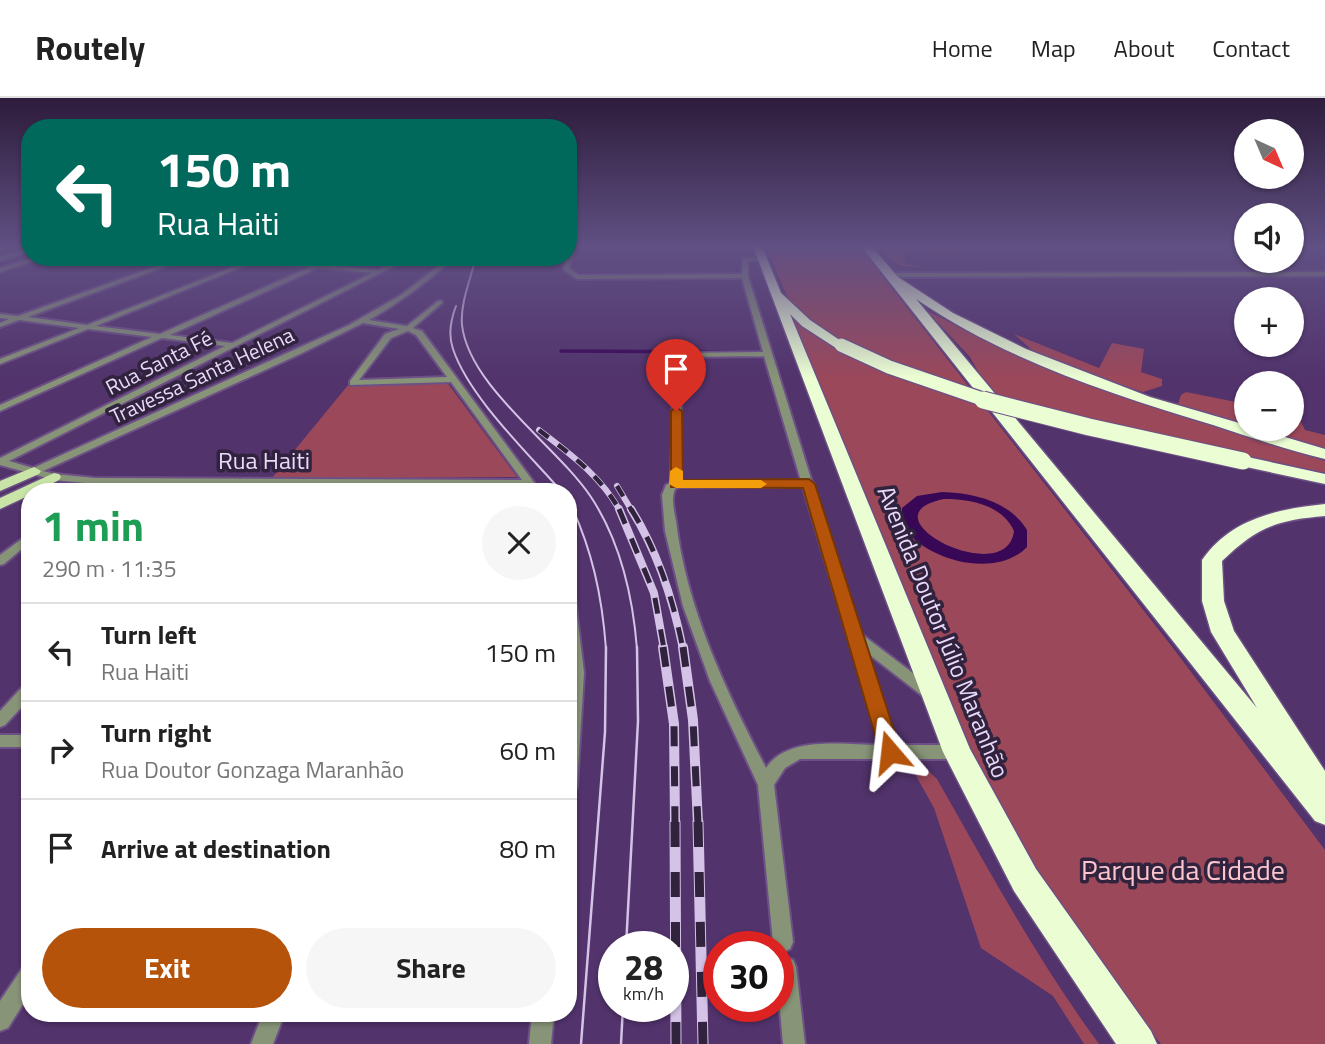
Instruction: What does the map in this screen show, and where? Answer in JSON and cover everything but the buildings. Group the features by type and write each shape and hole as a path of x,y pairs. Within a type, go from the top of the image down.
{"highway":[{"name":"Avenida Doutor Júlio Maranhão","path":"775,290 957,752 1025,880 1138,1044"},
{"path":"903,290 1325,812"},
{"path":"911,290 949,316 1083,377 1195,416 1325,454"},
{"path":"776,294 806,323 841,345 916,379 1001,406 1325,479"},
{"path":"1325,510 1285,513 1255,522 1212,560 1213,601 1223,632 1325,796"}],"main road":[{"path":"0,487 34,471"},
{"path":"42,483 54,477"},
{"path":"0,504 21,494"}],"street":[{"path":"0,325 96,290"},
{"path":"0,362 181,290"},
{"path":"0,408 264,290"},
{"name":"Rua Santa Fé","path":"0,462 343,290"},
{"name":"Travessa Santa Helena","path":"34,471 259,370 360,321 397,300 408,290"},
{"path":"749,290 890,752"},
{"path":"353,383 389,335 408,328 440,302"},
{"path":"0,316 234,345"},
{"path":"360,321 408,328 419,333 530,483"},
{"path":"676,484 677,355 767,354"},
{"path":"353,383 452,379"},
{"name":"Rua Haiti","path":"0,462 54,477 95,481 246,483"},
{"path":"782,931 766,785 737,728 687,596 675,558 667,495 670,487 676,484 809,484"},
{"path":"0,561 21,544"},
{"path":"855,635 937,699"},
{"path":"0,721 21,698"},
{"path":"0,741 21,741"},
{"path":"766,785 777,764 790,754 820,750 957,752"},
{"path":"0,1020 21,988"},
{"path":"262,1044 271,1022"},
{"path":"540,1044 542,1022"},
{"path":"792,1022 794,1044"}],"green space":[{"name":"Parque da Cidade","path":"784,290 893,290 1173,648 1325,850 1325,1044 1161,1044 1085,948 972,767 793,324 791,305"},
{"path":"926,310 1072,377 1234,432 1234,441 1261,441 1325,461 1325,473 1003,402 981,377 970,357"},
{"path":"1014,334 1099,368 1112,343 1144,349 1141,372 1162,379 1162,386 1143,392 1053,363 1033,351"},
{"path":"446,381 517,477 271,479 349,384"},
{"path":"1186,392 1234,402 1234,424 1177,407 1181,395"},
{"path":"1304,428 1325,435 1325,451 1290,441 1304,441"},
{"path":"909,763 925,768 937,779 1034,947 1099,1044 1084,1044 1053,996 981,948 934,808"}],"shaded area":[{"path":"954,493 990,500 1001,505 1027,530 1027,547 1013,557 979,564 943,556 926,548 902,525 902,508 917,496","holes":["944,499 985,505 1002,515 1014,531 1005,548 988,554 966,552 944,544 927,532 918,520 922,508"]}],"waterway":[{"path":"561,351 757,352"}],"tram line":[{"path":"467,290 462,325 468,348 480,371 516,415 576,478 591,497 610,532 628,590 637,649"},
{"path":"456,306 451,338 461,367 501,424 554,483"},
{"path":"577,520 595,573 606,649"},
{"path":"627,931 638,721 637,647"},
{"path":"581,1044 605,732 606,649"},
{"path":"621,1044 622,1022"}],"railway":[{"path":"539,430 594,476 619,510"},
{"path":"617,486 632,511"},
{"path":"631,509 641,525 663,576 683,649"},
{"path":"619,510 654,593 664,649"},
{"path":"663,647 674,724 675,824"},
{"path":"683,647 693,720 698,824"},
{"path":"675,822 676,1044"},
{"path":"698,822 703,1044"}],"slow traffic":[{"path":"676,471 676,484 761,484"}],"route":[{"path":"676,411 676,484 809,484 890,752"}]}
